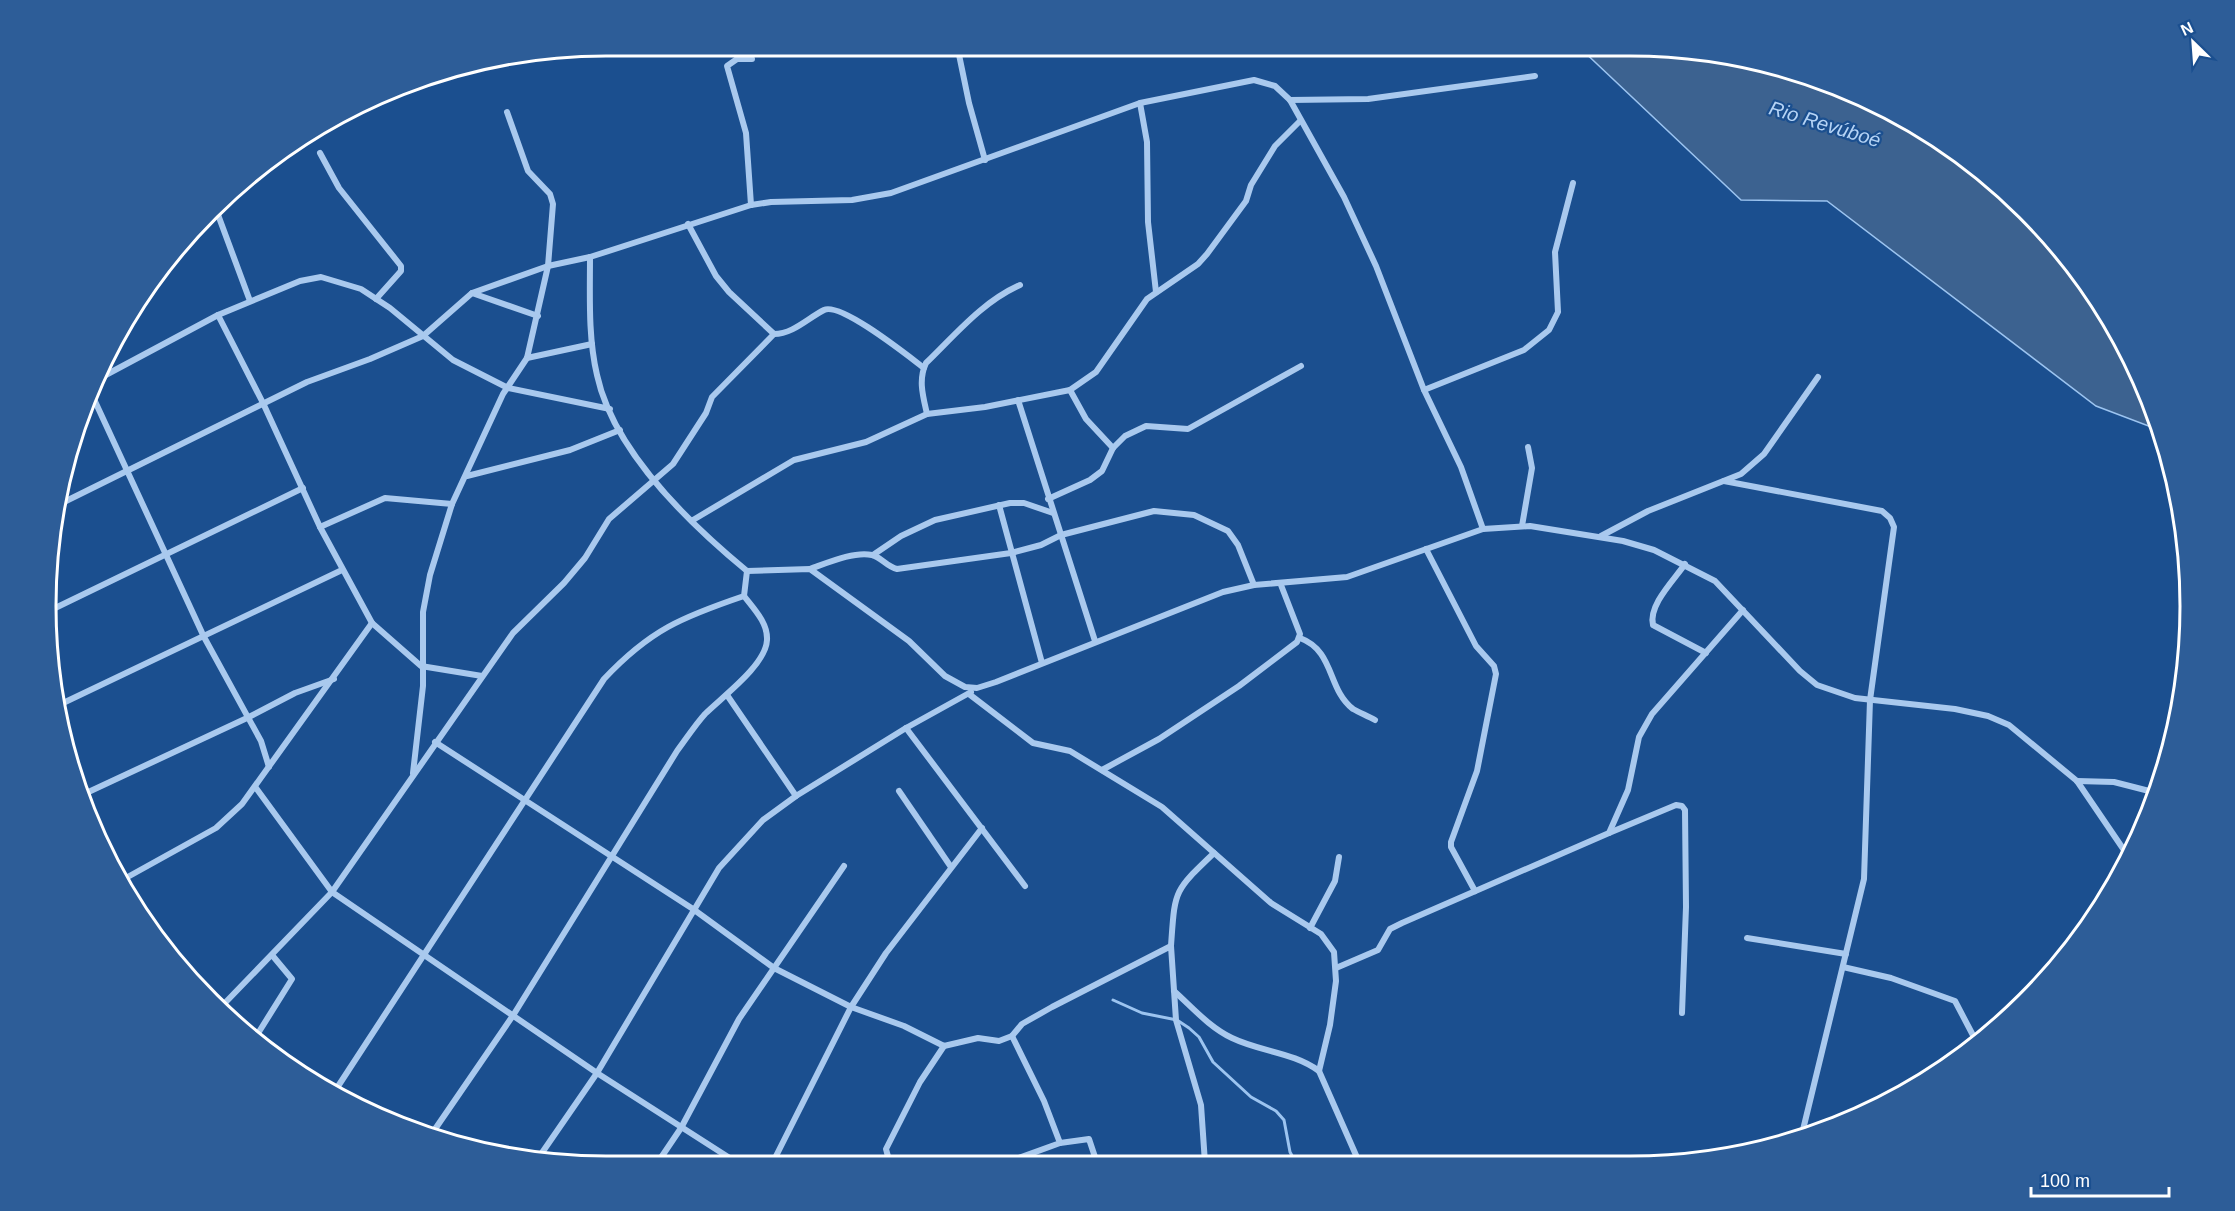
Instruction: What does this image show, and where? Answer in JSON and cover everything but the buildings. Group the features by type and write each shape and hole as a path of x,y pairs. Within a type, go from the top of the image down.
{"street":[{"path":"959,56 969,103 986,160"},
{"path":"751,205 746,133 727,66 737,59 752,58"},
{"path":"1290,100 1368,99 1535,76"},
{"path":"65,501 307,382 370,360 423,336 436,327 447,312 472,293 548,266 590,257 751,205 771,202 852,200 891,193 1140,103 1254,80 1275,86 1290,100 1344,197 1376,266 1424,390 1461,467 1483,529"},
{"path":"1140,103 1147,142 1149,222 1156,292"},
{"path":"413,773 422,704 423,612 428,584 452,504 508,388 527,358 548,266 553,204 550,194 528,171 507,112"},
{"path":"693,520 794,460 866,442 927,414 1070,390 1096,372 1141,305 1198,264 1208,254 1246,201 1251,185 1275,146 1300,121"},
{"path":"320,153 339,188 401,266 401,271 376,299"},
{"path":"1424,390 1524,350 1549,330 1558,312 1555,252 1573,183"},
{"path":"218,216 250,301"},
{"path":"688,224 716,276 729,292 774,334 783,334 825,309 835,309 874,332 924,368"},
{"path":"590,257 592,344 596,375 603,398 620,430 653,479 693,520 707,538 747,571 810,569 842,559 873,555 901,536 935,520 999,505 1024,503 1053,513"},
{"path":"106,375 218,315 300,281 321,277 361,289 453,360 508,388 610,409"},
{"path":"927,414 922,387 924,368 980,309 1004,292 1020,285"},
{"path":"472,293 538,316"},
{"path":"218,315 263,403 320,527 372,623 421,666 482,676"},
{"path":"226,1002 332,892 513,633 564,583 585,558 609,519 673,464 685,449 712,397 774,334"},
{"path":"527,358 592,344"},
{"path":"1048,499 1090,480 1102,471 1113,448 1125,436 1146,426 1188,429 1301,366"},
{"path":"1601,536 1648,511 1741,474 1764,454 1818,377"},
{"path":"1070,390 1086,419 1113,448"},
{"path":"1018,400 1095,641"},
{"path":"95,401 204,637 261,741 269,767"},
{"path":"466,476 559,453 620,430"},
{"path":"1522,526 1532,468 1527,447"},
{"path":"1724,481 1882,511 1890,518 1894,527 1870,700 1864,879 1804,1127"},
{"path":"56,609 166,557 303,488"},
{"path":"320,527 385,498 452,504"},
{"path":"999,505 1042,663"},
{"path":"873,555 890,568 897,569 1011,553 1041,545 1061,535 1138,513 1154,511 1194,514 1228,531 1238,545 1254,585"},
{"path":"810,569 909,641 945,676 965,687 977,687 1199,599 1254,585 1281,585 1347,577 1483,529 1522,526 1601,536 1654,550 1715,581 1800,671 1817,685 1870,700 1955,709 1988,716 2009,725 2077,781 2123,849"},
{"path":"1426,549 1476,646 1494,666 1496,674 1477,771 1451,842 1451,847 1475,891"},
{"path":"1685,564 1660,599 1652,621 1653,625 1706,653"},
{"path":"64,702 342,570"},
{"path":"436,1128 514,1014 610,855 677,751 704,715 727,695 765,651 767,638 764,623 744,596 747,571"},
{"path":"1281,585 1300,638 1316,645 1331,670 1342,696 1353,708 1375,720"},
{"path":"338,1086 426,954 584,705 604,679 627,654 668,625 744,596"},
{"path":"1609,833 1628,790 1639,737 1652,714 1743,610"},
{"path":"127,877 216,828 256,788 372,623"},
{"path":"1102,770 1159,739 1247,680 1300,638"},
{"path":"89,792 295,693 334,679"},
{"path":"543,1152 597,1073 719,868 740,844 763,820 796,796 906,728 969,694 977,687"},
{"path":"969,694 1033,743 1070,751 1162,807 1271,903 1321,934 1334,952 1336,968 1330,1025 1319,1071"},
{"path":"727,695 796,796"},
{"path":"906,728 1025,886"},
{"path":"435,742 693,909 774,968 851,1007 904,1026 944,1046 978,1038 999,1041 1012,1036 1022,1024 1052,1007 1171,946"},
{"path":"2077,781 2114,783 2147,791"},
{"path":"256,788 332,892 514,1014 597,1073 726,1156"},
{"path":"899,791 951,867"},
{"path":"1336,968 1378,950 1390,929 1676,805 1682,806 1684,810 1686,907 1682,1013"},
{"path":"776,1156 851,1007 886,953 982,828"},
{"path":"1205,1156 1201,1105 1176,1020 1171,946 1174,899 1182,884 1214,853"},
{"path":"1310,928 1335,881 1339,857"},
{"path":"662,1156 681,1128 739,1019 844,866"},
{"path":"1747,938 1846,954"},
{"path":"259,1032 292,981 272,955"},
{"path":"1843,967 1891,978 1955,1001 1973,1035"},
{"path":"1174,991 1214,1028 1231,1038 1252,1047 1304,1060 1319,1071 1356,1156"},
{"path":"1012,1036 1044,1101 1060,1143"},
{"path":"888,1156 886,1149 920,1082 944,1046"},
{"path":"1024,1156 1060,1143 1089,1139 1095,1156"}],"water":[{"name":"Rio Revúboé","path":"1589,56 1701,60 1772,74 1840,97 1873,112 1935,148 1992,192 2043,243 2066,271 2087,300 2123,362 2149,426 2096,406 1827,201 1741,200"}],"waterway":[{"path":"1113,1000 1142,1013 1177,1020 1189,1028 1199,1037 1213,1062 1251,1097 1276,1111 1284,1120 1292,1156"}]}
